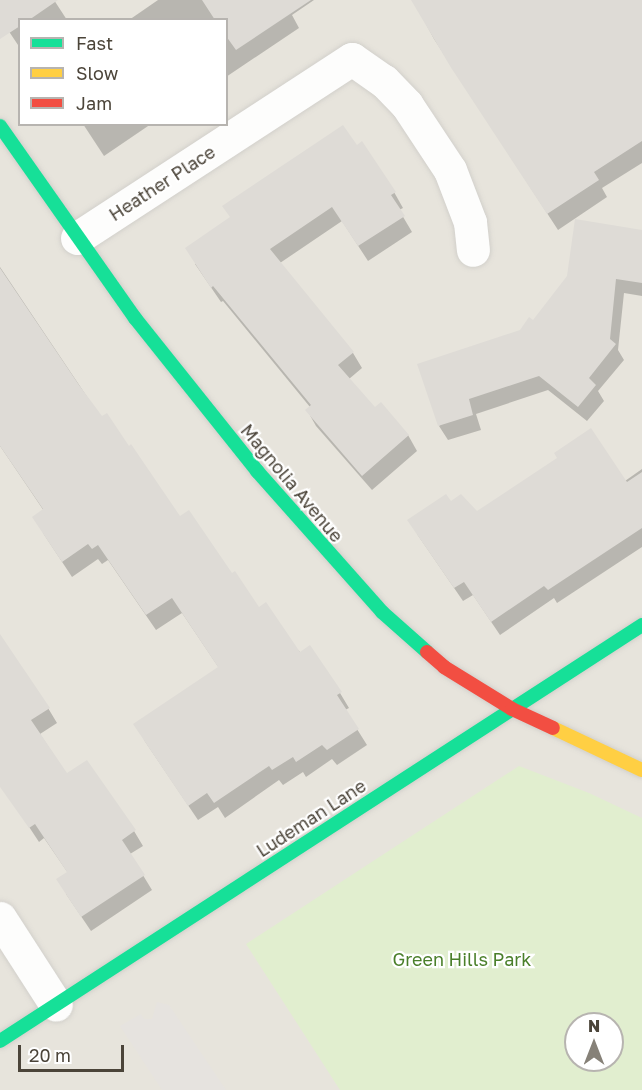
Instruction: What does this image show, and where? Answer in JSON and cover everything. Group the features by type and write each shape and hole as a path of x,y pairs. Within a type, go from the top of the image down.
{"main road":[{"name":"Magnolia Avenue","path":"0,126 135,318 264,479 367,596 444,667 512,709 642,770"},
{"name":"Ludeman Lane","path":"0,1041 642,625"}],"street":[{"name":"Heather Place","path":"77,238 352,59 384,81 407,105 450,170 463,198 470,222 473,250"},
{"path":"0,918 56,1005"}],"shaded area":[{"path":"0,0 642,0 642,1090 0,1090"},
{"path":"157,1002 169,1005 226,1090 162,1090 120,1026 141,1014 144,1019 152,1019"}],"green space":[{"name":"Green Hills Park","path":"519,766 589,793 642,818 642,1090 340,1090 246,944"}],"building":[{"path":"0,0 58,0 32,18 18,18 18,27 0,39"},
{"path":"202,0 311,0 236,50 228,39 228,18 214,18"},
{"path":"411,0 642,0 642,141 594,172 599,180 547,214 450,66"},
{"path":"343,125 357,145 362,141 396,192 391,195 405,216 358,246 332,207 270,249 354,352 338,365 375,407 381,402 409,435 362,476 305,410 311,405 213,286 211,288 185,248 230,217 222,206"},
{"path":"575,219 642,230 642,283 616,279 610,339 616,344 589,378 596,385 578,407 539,376 469,399 473,415 438,426 417,364 520,330 529,317 533,320 567,276"},
{"path":"0,268 79,385 102,416 107,413 129,446 131,444 180,516 189,510 232,573 235,571 259,607 266,602 300,652 310,645 342,692 337,695 359,729 327,750 322,745 296,762 293,757 272,770 269,766 214,803 207,793 188,806 133,724 218,667 172,598 146,615 98,545 92,549 88,544 62,562 32,517 43,509 0,446"},
{"path":"591,428 627,482 642,472 642,528 548,590 544,586 491,622 464,582 454,588 407,520 446,494 451,501 461,494 477,511 557,458 554,453"},
{"path":"0,634 50,708 31,720 67,773 87,760 136,830 122,840 145,875 81,917 56,879 67,872 35,824 29,828 0,787"}],"traffic: fast":[{"path":"0,126 135,318 257,471 382,612 427,652"},
{"path":"0,1041 642,625"}],"traffic: slow":[{"path":"553,728 642,770"}],"traffic: jam":[{"path":"427,652 444,667 512,709 553,728"}]}
